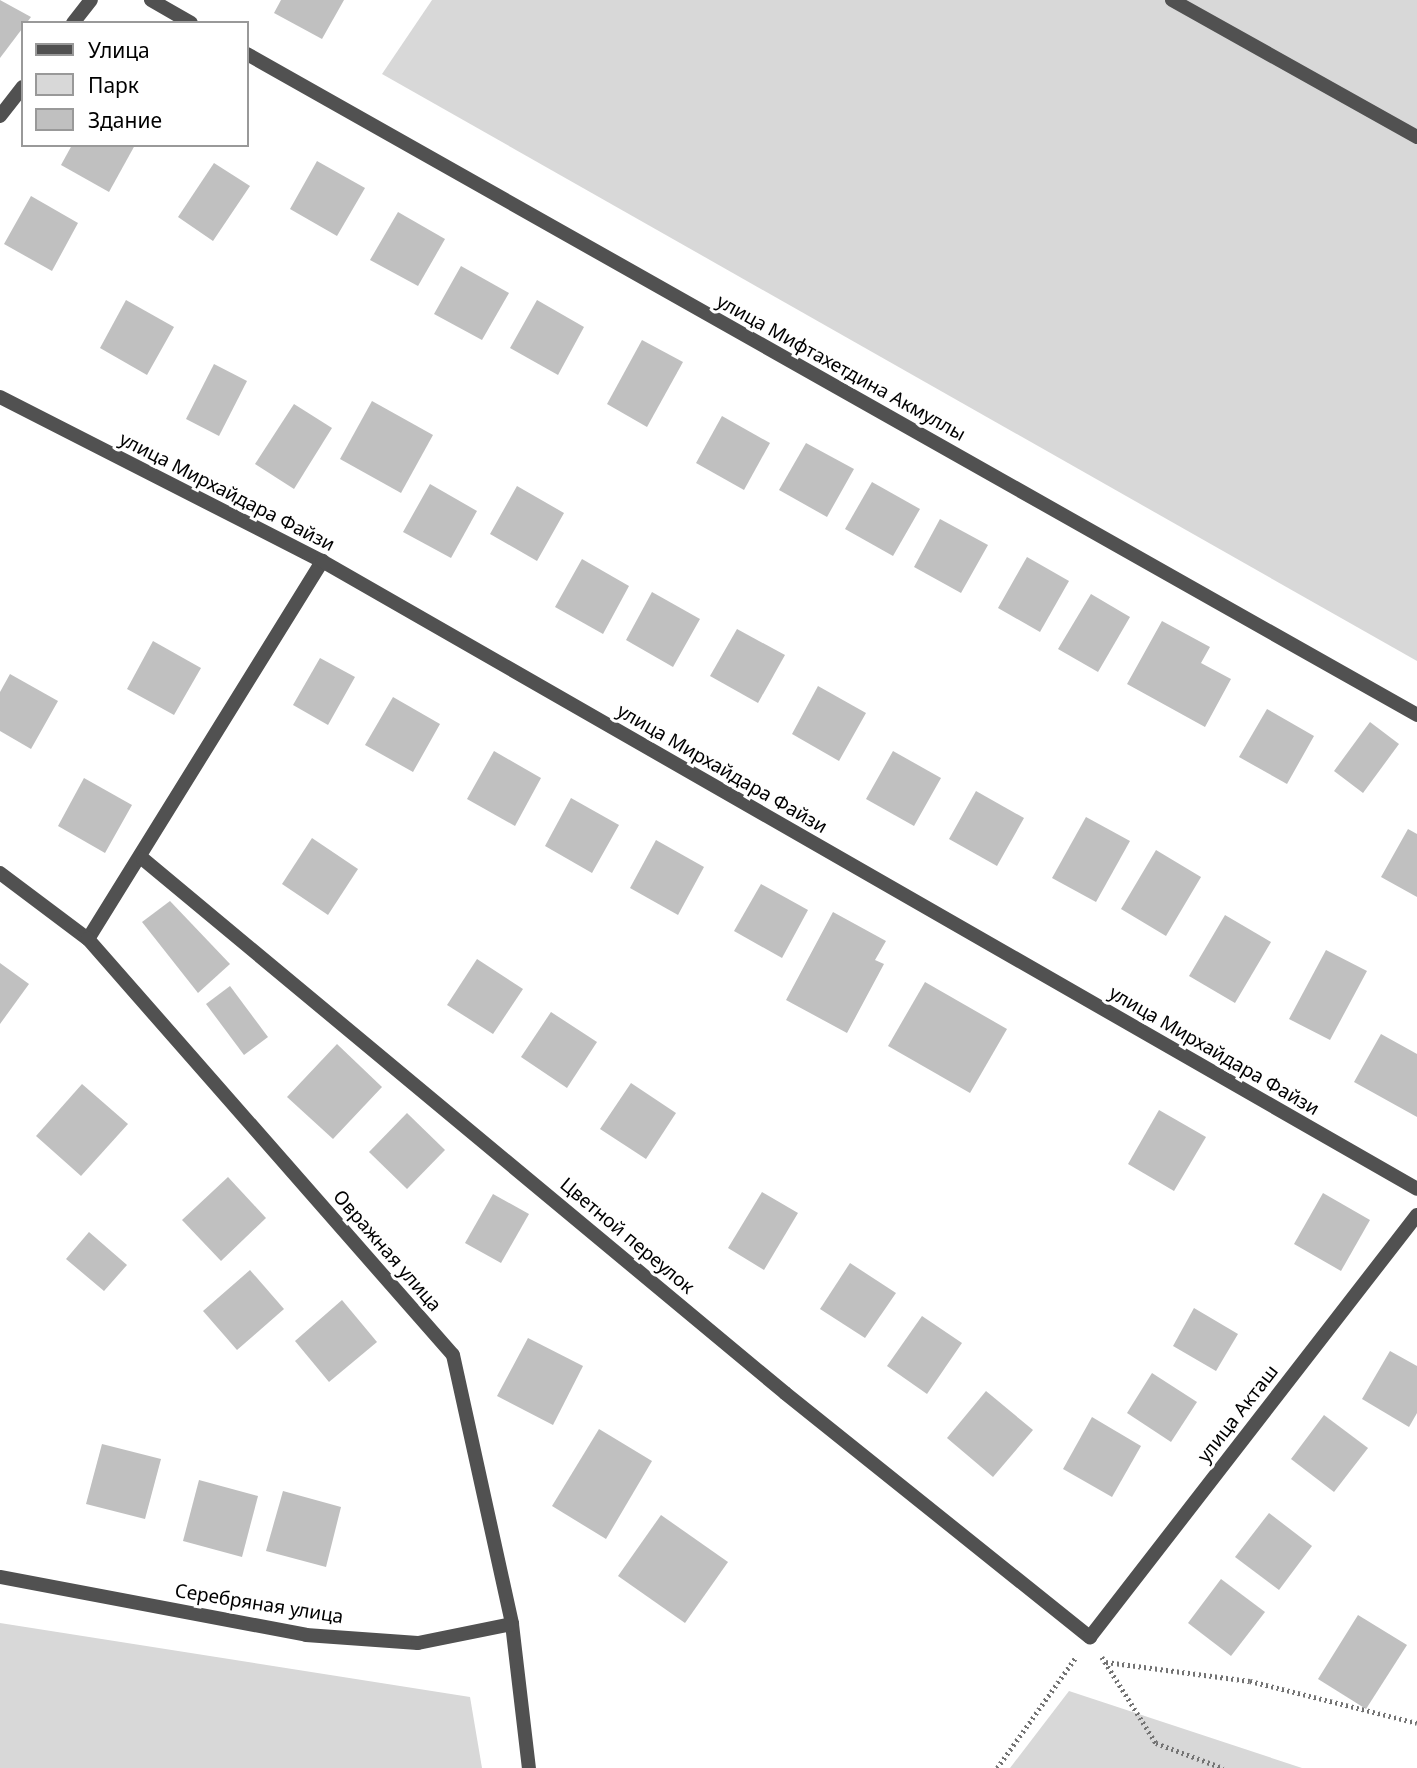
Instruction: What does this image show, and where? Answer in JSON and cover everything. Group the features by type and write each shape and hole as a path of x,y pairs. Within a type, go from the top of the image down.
{"street":[{"path":"75,21 91,0"},
{"path":"151,0 188,21"},
{"path":"1172,0 1417,137"},
{"name":"улица Мифтахетдина Акмуллы","path":"248,55 1417,715"},
{"path":"0,116 21,90"},
{"name":"улица Мирхайдара Файзи","path":"0,397 322,561 1417,1189"},
{"path":"88,939 143,859 322,561"},
{"name":"Цветной переулок","path":"143,859 785,1393 1090,1637"},
{"name":"Овражная улица","path":"0,873 88,939 453,1355 512,1624 529,1768"},
{"name":"улица Акташ","path":"1090,1637 1417,1215"},
{"name":"Серебряная улица","path":"0,1577 306,1635 418,1643 512,1624"}],"path":[{"path":"997,1768 1090,1637 1156,1743 1223,1768"},
{"path":"1105,1662 1250,1681 1417,1723"}],"green space":[{"path":"432,0 1417,0 1417,661 382,74"},
{"path":"0,1623 470,1697 482,1768 0,1768"},
{"path":"1069,1691 1302,1768 1010,1768"}],"building":[{"path":"0,0 31,17 28,21 21,21 21,30 0,58"},
{"path":"281,0 344,0 322,39 274,13"},
{"path":"71,147 134,147 109,192 61,165"},
{"path":"317,161 365,188 337,236 290,209"},
{"path":"214,163 250,186 213,241 178,217"},
{"path":"31,196 78,223 52,271 4,244"},
{"path":"398,212 445,239 418,286 370,260"},
{"path":"461,266 509,293 482,340 434,314"},
{"path":"126,300 174,327 147,375 100,348"},
{"path":"537,300 584,327 558,375 510,348"},
{"path":"642,340 683,362 647,427 607,404"},
{"path":"214,364 247,381 219,436 186,419"},
{"path":"372,401 433,435 401,493 340,459"},
{"path":"294,404 332,428 294,489 255,464"},
{"path":"722,416 770,443 744,490 696,463"},
{"path":"806,443 854,469 827,517 779,490"},
{"path":"872,482 920,509 893,556 845,529"},
{"path":"430,484 477,511 451,558 403,532"},
{"path":"517,486 564,513 537,561 490,534"},
{"path":"940,519 988,545 961,593 914,567"},
{"path":"1027,557 1069,581 1040,632 998,608"},
{"path":"582,559 629,586 603,634 555,607"},
{"path":"652,592 700,619 673,667 626,640"},
{"path":"1091,594 1130,617 1098,672 1058,649"},
{"path":"1162,621 1210,647 1201,663 1231,679 1205,727 1127,684"},
{"path":"737,629 785,655 758,703 710,676"},
{"path":"153,641 201,668 174,715 127,689"},
{"path":"320,658 355,677 328,725 293,705"},
{"path":"10,674 58,701 31,749 0,731 0,692"},
{"path":"818,686 866,713 839,761 792,734"},
{"path":"393,697 440,724 413,772 365,745"},
{"path":"1267,709 1314,736 1287,784 1239,757"},
{"path":"1370,722 1399,744 1363,793 1334,771"},
{"path":"494,751 541,778 515,826 467,799"},
{"path":"893,751 941,778 914,826 866,799"},
{"path":"84,778 132,805 105,853 58,826"},
{"path":"976,791 1024,818 997,866 949,839"},
{"path":"571,798 619,825 592,873 545,846"},
{"path":"1086,817 1130,841 1096,902 1052,878"},
{"path":"1408,829 1417,834 1417,897 1381,877"},
{"path":"312,838 358,869 328,915 282,884"},
{"path":"656,840 704,867 678,915 630,888"},
{"path":"1156,850 1201,877 1166,936 1121,909"},
{"path":"761,884 808,910 782,958 734,931"},
{"path":"170,901 230,964 198,993 142,922"},
{"path":"833,912 886,941 875,960 884,964 847,1033 786,1000"},
{"path":"1225,915 1271,942 1235,1003 1189,976"},
{"path":"1326,950 1367,971 1330,1040 1289,1019"},
{"path":"477,959 523,989 493,1034 447,1005"},
{"path":"0,963 29,984 0,1024"},
{"path":"925,982 1007,1029 970,1093 888,1046"},
{"path":"230,986 268,1037 244,1055 206,1004"},
{"path":"551,1012 597,1042 567,1088 521,1057"},
{"path":"1381,1034 1417,1054 1417,1117 1354,1082"},
{"path":"337,1044 382,1087 333,1139 287,1097"},
{"path":"631,1083 676,1113 646,1159 600,1129"},
{"path":"82,1084 128,1124 81,1176 36,1136"},
{"path":"1159,1110 1206,1137 1174,1191 1128,1164"},
{"path":"407,1113 445,1150 407,1189 369,1152"},
{"path":"228,1177 266,1218 221,1261 182,1220"},
{"path":"762,1192 798,1213 764,1270 728,1248"},
{"path":"1323,1193 1370,1220 1341,1271 1294,1244"},
{"path":"493,1194 529,1214 501,1263 465,1243"},
{"path":"89,1232 127,1265 104,1291 66,1259"},
{"path":"850,1263 896,1293 865,1338 820,1309"},
{"path":"250,1270 284,1309 237,1350 203,1311"},
{"path":"342,1300 377,1342 329,1382 295,1341"},
{"path":"1194,1308 1238,1334 1216,1371 1173,1346"},
{"path":"922,1316 962,1343 927,1394 887,1366"},
{"path":"528,1338 583,1366 553,1425 497,1396"},
{"path":"1390,1351 1417,1366 1417,1413 1409,1427 1362,1399"},
{"path":"1152,1373 1197,1402 1171,1442 1127,1413"},
{"path":"986,1391 1033,1430 993,1477 947,1438"},
{"path":"1324,1415 1368,1448 1334,1492 1291,1459"},
{"path":"1092,1417 1141,1446 1112,1497 1063,1469"},
{"path":"599,1429 652,1461 606,1539 552,1506"},
{"path":"102,1444 161,1459 145,1519 86,1504"},
{"path":"199,1480 258,1496 242,1557 183,1541"},
{"path":"283,1491 341,1507 326,1567 266,1551"},
{"path":"1269,1513 1312,1546 1279,1590 1235,1557"},
{"path":"661,1515 728,1562 685,1623 618,1576"},
{"path":"1221,1579 1265,1612 1231,1656 1188,1623"},
{"path":"1358,1615 1407,1645 1366,1709 1318,1679"}]}
